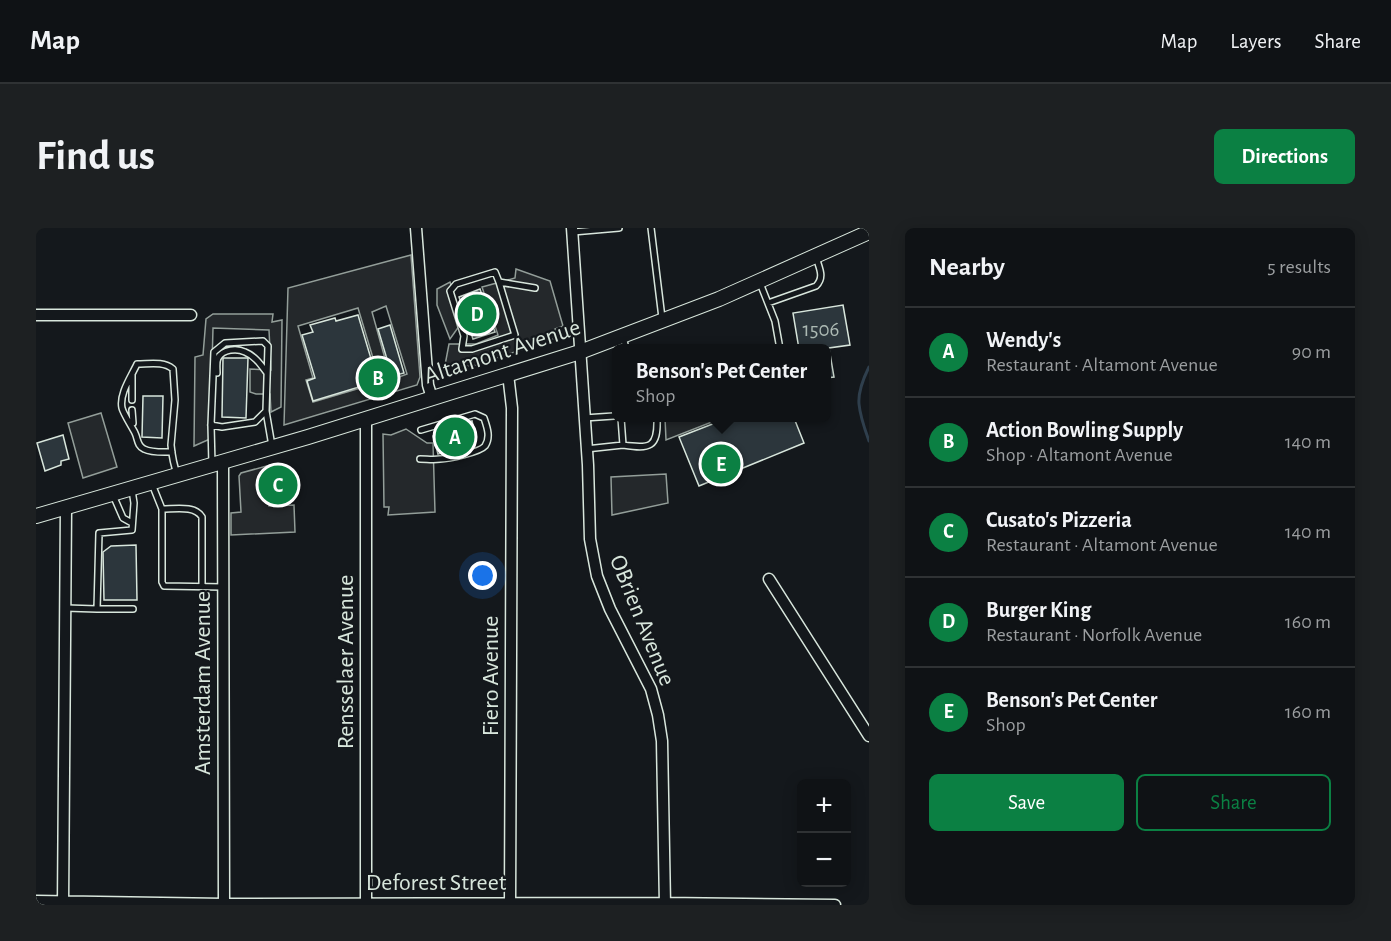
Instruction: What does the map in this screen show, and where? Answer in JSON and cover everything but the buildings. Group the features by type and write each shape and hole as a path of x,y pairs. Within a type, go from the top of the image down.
{"main road":[{"name":"Altamont Avenue","path":"624,342 663,320 718,299 869,232"},
{"name":"Altamont Avenue","path":"36,516 366,419 579,351 612,344"}],"street":[{"path":"416,228 428,385 432,398"},
{"name":"OBrien Avenue","path":"572,230 590,539 597,576 610,609 651,689 658,715 662,741 665,904"},
{"path":"36,315 191,315"},
{"name":"Fiero Avenue","path":"508,375 512,408 510,904"},
{"name":"Rensselaer Avenue","path":"366,419 366,904"},
{"name":"Amsterdam Avenue","path":"217,463 223,586 224,904"},
{"path":"63,903 66,507"},
{"path":"769,579 869,736"},
{"name":"Deforest Street","path":"36,901 224,904 829,905"}],"lane":[{"path":"572,230 619,228"},
{"path":"651,228 663,320"},
{"path":"768,303 816,286 821,276 816,257"},
{"path":"495,272 499,282 515,335 472,349 462,349 464,336 450,291 456,284 495,272"},
{"path":"760,281 775,321 779,344"},
{"path":"499,282 535,288"},
{"path":"217,463 211,425 214,352 225,343 263,341 268,346 266,411 272,447"},
{"path":"211,425 214,419 218,359 224,352 244,351 256,359 267,373"},
{"path":"172,452 143,449 122,408 123,397 138,364 167,364 173,369 175,400 171,446 177,475"},
{"path":"132,374 132,400"},
{"path":"132,410 133,429"},
{"path":"211,425 222,427 255,422 266,411"},
{"path":"420,459 451,458 482,448 488,437 484,418 476,414 421,430"},
{"path":"584,418 612,416"},
{"path":"621,422 623,445"},
{"path":"586,449 623,445 645,447 650,445 655,438 657,422"},
{"path":"152,482 162,509 162,582 164,586 223,586"},
{"path":"98,609 99,533 132,530 134,503 132,488"},
{"path":"112,494 123,518 132,523"},
{"path":"162,509 189,509 201,514 202,586"},
{"path":"65,608 133,609"}],"shaded area":[{"path":"411,255 420,377 417,385 284,425 288,288","holes":["386,306 407,374 391,380 372,312","358,308 373,358 377,357 384,381 313,402 306,380 313,378 298,326"]},
{"path":"516,269 550,281 563,326 555,329 556,338 473,366 445,365 449,344 476,344 498,335 482,287 515,278"},
{"path":"450,282 462,322 450,339 437,305 437,289"},
{"path":"213,314 273,314 272,322 282,320 281,407 271,412 270,394 250,392 250,369 271,370 269,330 213,328 210,439 194,446 195,357 203,355 206,319"},
{"path":"101,413 117,467 83,478 68,423"},
{"path":"665,422 712,422 666,440"},
{"path":"406,429 427,443 433,443 435,512 388,515 389,507 384,507 383,434 391,435"},
{"path":"270,465 268,472 269,506 294,505 295,532 231,535 231,513 241,512 239,476 241,473"},
{"path":"666,474 668,503 612,515 611,477"}],"waterway":[{"path":"869,367 859,399 869,441"}],"place":[{"name":"Burger King","path":"477,314"},
{"name":"Action Bowling Supply","path":"378,378"},
{"name":"Wendy's","path":"455,437"},
{"name":"Benson's Pet Center","path":"721,464"},
{"name":"Cusato's Pizzeria","path":"278,485"}]}
